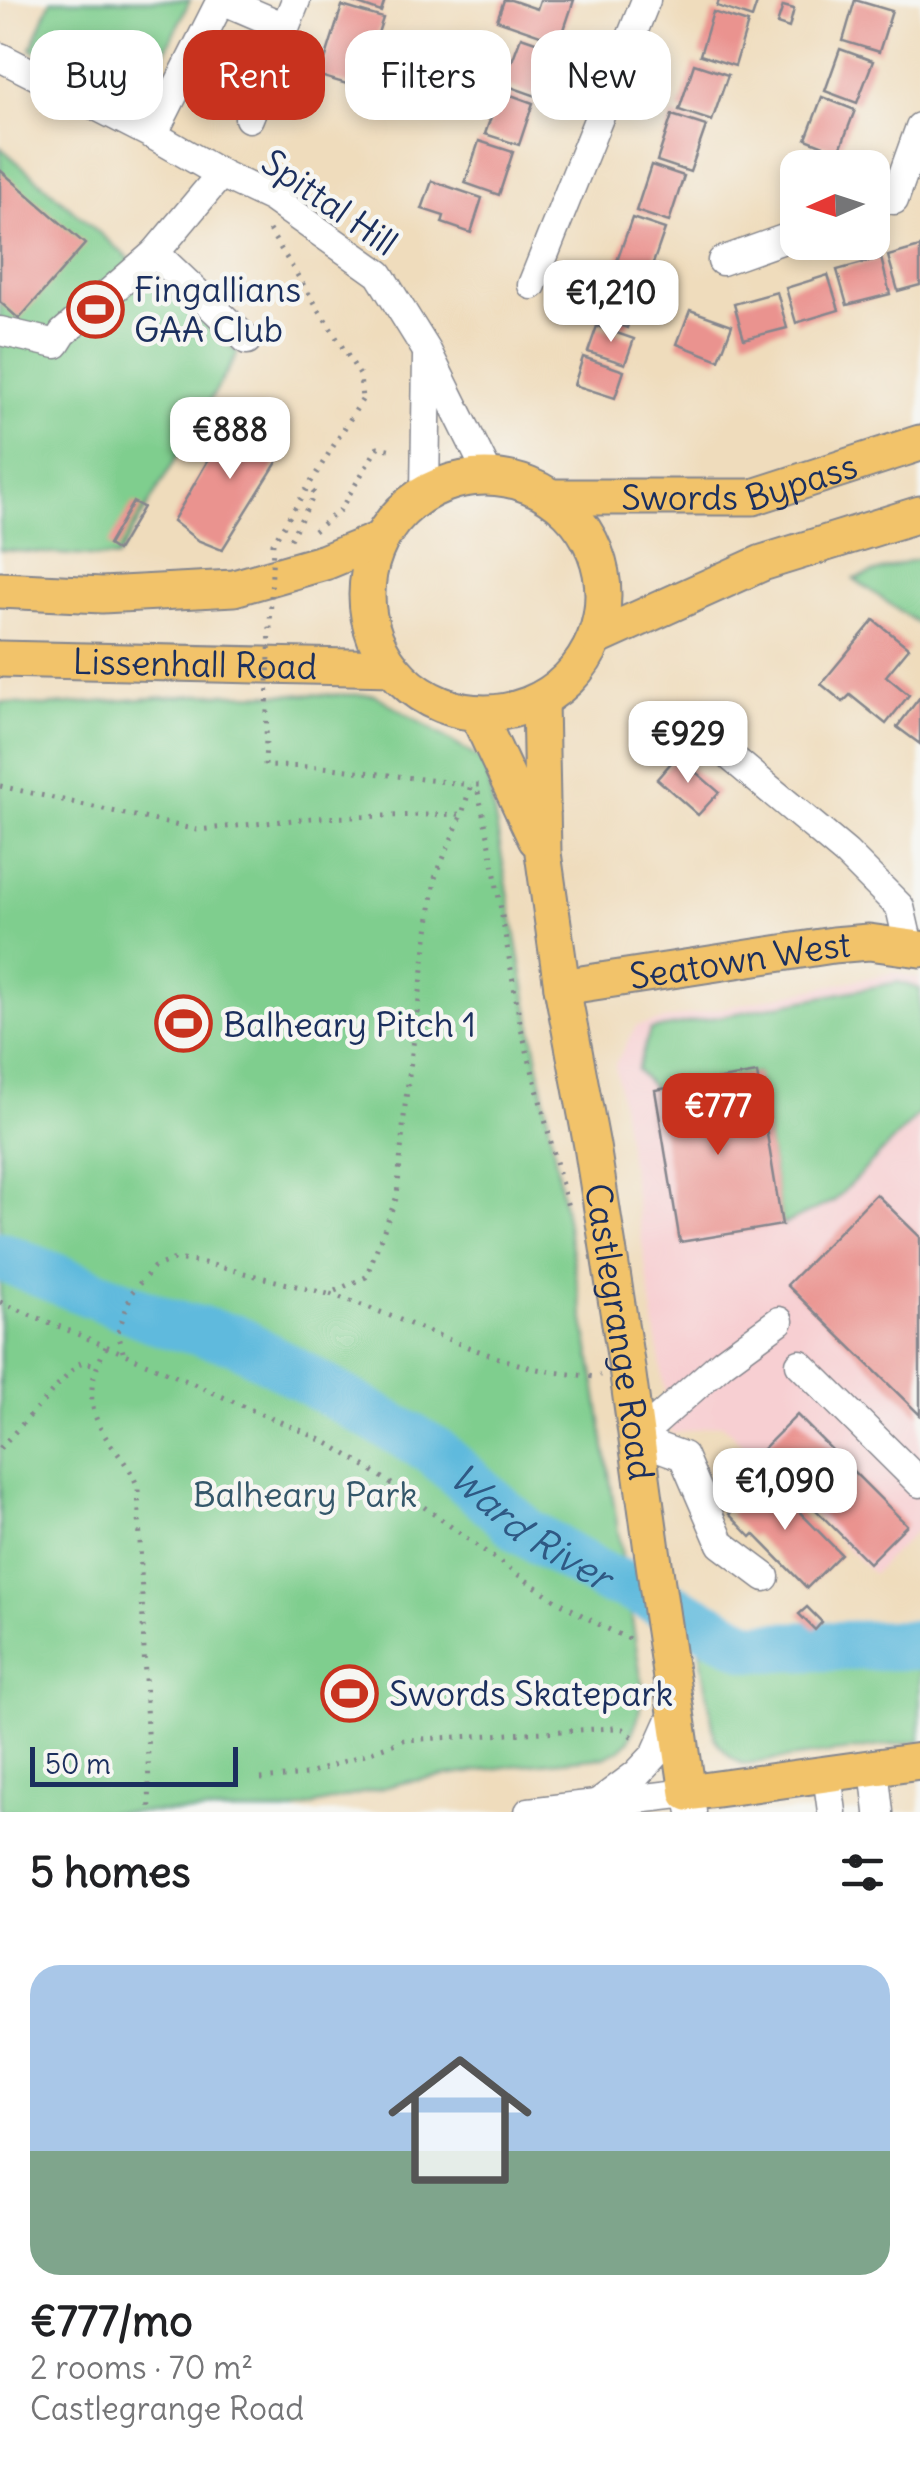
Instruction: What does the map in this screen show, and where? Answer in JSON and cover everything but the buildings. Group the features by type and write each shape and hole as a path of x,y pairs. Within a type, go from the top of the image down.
{"main road":[{"name":"Swords Bypass","path":"553,497 752,497 920,442"},
{"path":"489,476 522,482 553,497 582,525 599,560 604,600 596,638 583,663 564,684 540,700 510,711 477,713 445,706 416,691 392,668 375,638 367,605 370,571 381,538 400,512 425,492 456,480 489,476"},
{"name":"Swords Bypass","path":"596,638 762,563 920,514"},
{"name":"Lissenhall Road","path":"0,590 102,596 234,588 325,562 381,538"},
{"name":"Lissenhall Road","path":"0,659 392,668"},
{"name":"Castlegrange Road","path":"540,700 543,853 562,987 592,1146 606,1374 636,1439 690,1802"},
{"name":"Castlegrange Road","path":"477,713 543,853"},
{"name":"Seatown West","path":"562,987 833,945 869,942 915,948"},
{"path":"690,1802 827,1774 920,1762"}],"street":[{"path":"153,135 221,0 285,27"},
{"path":"284,30 296,0"},
{"path":"532,285 646,0"},
{"name":"Spittal Hill","path":"2,58 272,198 378,274 427,351 489,476"},
{"path":"895,200 920,126"},
{"path":"0,330 56,344 63,333 155,253 221,174"},
{"path":"722,261 780,240"},
{"path":"155,253 246,340"},
{"path":"425,492 427,351"},
{"path":"688,722 846,854 900,908 915,948"},
{"path":"765,1577 721,1544 683,1456 636,1439 724,1362 779,1321"},
{"path":"800,1364 920,1483"},
{"path":"597,1804 638,1774 645,1747 676,1707"},
{"path":"874,1768 880,1812"},
{"path":"827,1774 832,1812"},
{"path":"528,1812 597,1804 690,1802"}],"path":[{"path":"272,198 267,228 360,375 362,400 273,542 265,766 323,767 474,784"},
{"path":"312,532 340,510 378,448 393,450"},
{"path":"289,541 315,494 308,487"},
{"path":"328,1294 366,1277 397,1196 435,878 474,784"},
{"path":"474,784 488,840 521,1028 568,1211"},
{"path":"0,786 197,830 313,818 462,814"},
{"path":"124,1352 118,1332 132,1292 154,1267 175,1259 328,1294 536,1369 594,1377 606,1374"},
{"path":"0,1302 124,1352 338,1448 595,1624 669,1656"},
{"path":"106,1346 93,1373 91,1406 99,1428 132,1472 138,1488 150,1812"},
{"path":"0,1448 78,1364 96,1365"},
{"path":"640,1726 645,1747"},
{"path":"262,1778 306,1774 404,1740 614,1728 623,1729 645,1747"}],"shaded area":[{"path":"894,972 920,979 920,1527 873,1574 722,1424 671,1434 615,1064 636,1026"}],"green space":[{"path":"51,0 190,0 163,56 163,30 39,30"},
{"name":"Fingallians GAA Club","path":"0,147 238,353 117,558 0,550"},
{"path":"920,558 920,625 854,579"},
{"name":"Balheary Park","path":"213,694 375,695 485,762 594,1377 643,1690 638,1718 629,1740 604,1757 406,1782 287,1812 0,1812 0,702 42,706"},
{"path":"898,982 920,989 920,1113 834,1201 782,1225 757,1073 655,1090 637,1070 650,1030"},
{"path":"691,1597 754,1636 810,1639 825,1622 920,1633 920,1741 743,1764 734,1759 715,1738"}],"waterway":[{"name":"Ward River","path":"0,1256 167,1323 237,1340 433,1450 524,1531 606,1579 627,1585 750,1647 920,1645"}],"place":[{"name":"Fingallians GAA Club","path":"95,309"},
{"name":"Balheary Pitch 1","path":"184,1024"},
{"name":"Swords Skatepark","path":"350,1693"}]}
